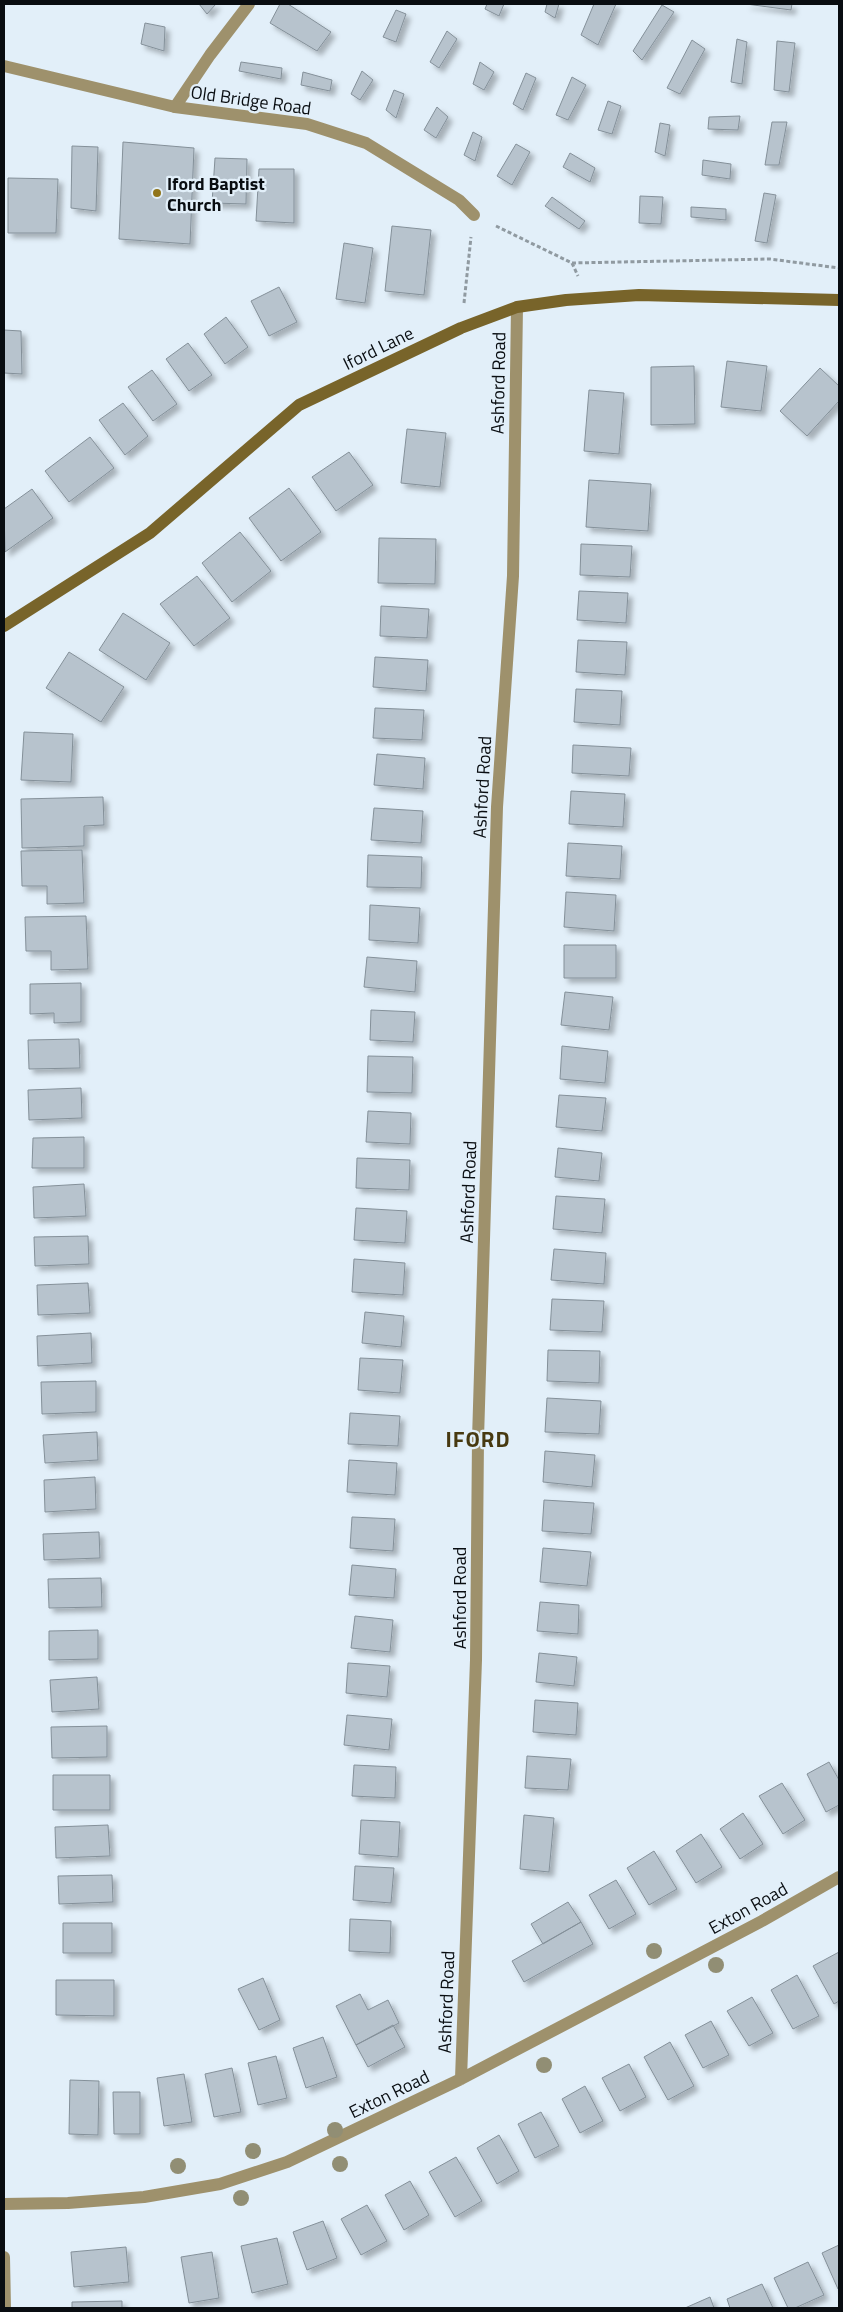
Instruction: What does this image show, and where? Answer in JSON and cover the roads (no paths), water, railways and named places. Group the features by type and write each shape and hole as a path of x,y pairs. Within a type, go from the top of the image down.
{"street":[{"path":"175,107 210,55 249,4"},
{"name":"Old Bridge Road","path":"4,66 175,107 307,124 366,143 459,200 474,215"},
{"name":"Iford Lane","path":"4,626 150,533 299,405 461,328 517,307 566,300 639,295 839,300"},
{"name":"Ashford Road","path":"461,2079 476,1660 478,1439 496,817 513,576 517,307"},
{"name":"Exton Road","path":"4,2204 68,2204 144,2197 220,2184 287,2162 461,2079 753,1926 839,1877"},
{"path":"4,2257 5,2308"}],"place":[{"name":"Iford Baptist Church","path":"157,193"}],"district":[{"name":"IFORD","path":"478,1439"}]}
